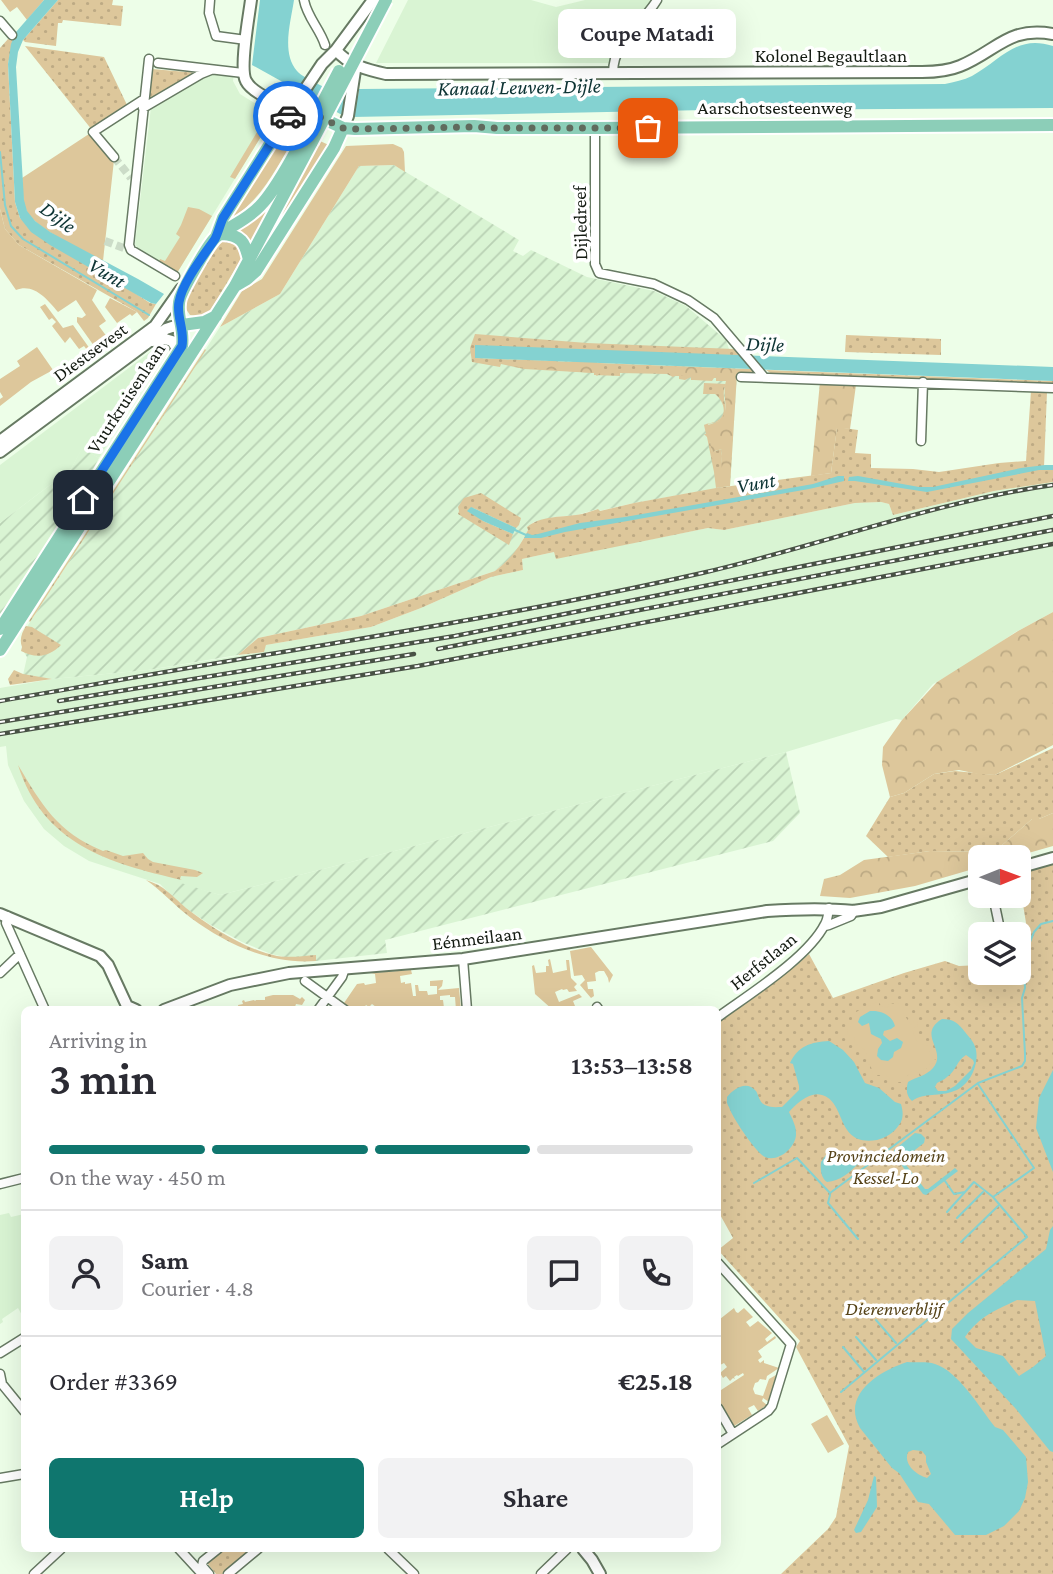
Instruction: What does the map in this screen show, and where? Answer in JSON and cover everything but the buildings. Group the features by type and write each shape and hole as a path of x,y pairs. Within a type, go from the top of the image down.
{"main road":[{"path":"235,286 375,0"},
{"path":"219,235 246,219 262,205 308,140 388,0"},
{"path":"199,323 190,319 179,307 179,300 219,235 223,218 292,109"},
{"name":"Aarschotsesteenweg","path":"292,109 309,112 344,126 595,128 1053,125"},
{"path":"235,286 256,271 344,126"},
{"path":"219,235 229,234 242,241 249,260"},
{"name":"Vuurkruisenlaan","path":"0,650 235,286"},
{"name":"Vuurkruisenlaan","path":"0,629 177,355 184,340 179,307"},
{"path":"182,326 208,321 216,316"}],"street":[{"path":"210,0 209,13 216,36 246,40"},
{"path":"251,0 243,72 246,83 276,103 292,109 330,48 375,0"},
{"path":"304,0 306,9 330,48"},
{"path":"344,126 352,84 353,63 349,57 351,51 379,19 388,0"},
{"path":"613,74 617,51 657,0"},
{"path":"0,21 12,35"},
{"name":"Kolonel Begaultlaan","path":"330,48 353,63 386,74 939,71 975,59 1017,34 1053,34"},
{"path":"149,58 127,249 175,276"},
{"path":"158,63 243,72"},
{"path":"114,157 93,132 214,69"},
{"name":"Dijledreef","path":"595,128 597,271 654,284 688,300 714,318 761,377"},
{"name":"Diestsevest","path":"0,441 155,326 189,280"},
{"name":"Diestsevest","path":"0,452 166,329 182,326"},
{"path":"149,341 165,338 172,341 177,355"},
{"path":"741,376 1053,388"},
{"path":"921,441 923,382"},
{"path":"1031,864 1053,858"},
{"name":"Eénmeilaan","path":"175,1006 230,985 290,973 463,959 767,911 799,910 827,916 850,914 968,882"},
{"path":"3,915 43,1006"},
{"path":"3,915 100,956 106,962 126,1006"},
{"name":"Herfstlaan","path":"721,1015 792,962 827,916"},
{"path":"0,973 20,954"},
{"path":"463,959 467,1006"},
{"path":"321,1006 342,977 345,968"},
{"path":"305,981 340,1006"},
{"path":"0,1184 21,1179"},
{"path":"721,1266 791,1344 772,1406 721,1442"},
{"path":"0,1353 21,1340"},
{"path":"0,1374 2,1384 21,1407"},
{"path":"721,1413 733,1434"},
{"path":"0,1478 21,1474"},
{"path":"34,1574 58,1552"},
{"path":"182,1552 202,1574"},
{"path":"209,1574 202,1566 203,1561 214,1552"},
{"path":"228,1574 254,1552"},
{"path":"391,1552 414,1574"},
{"path":"541,1574 564,1552"},
{"path":"585,1552 600,1574"}],"shaded area":[{"path":"408,0 531,0 556,7 585,0 653,0 613,63 376,63"},
{"path":"218,71 234,73 233,81 240,94 269,112 271,120 177,273 138,249 135,244 151,107 202,76"},
{"path":"394,165 519,240 513,251 523,256 531,250 587,277 654,291 686,306 726,340 737,373 730,486 534,522 527,527 528,530 516,552 495,571 361,616 258,638 238,655 148,670 52,679 23,675 27,657 22,649 23,633 220,327 280,294 359,166"},
{"path":"158,346 166,351 99,458 82,449 71,469 0,523 0,465"},
{"path":"82,448 99,458 0,622 0,523 71,469"},
{"path":"1053,482 1053,612 933,684 902,720 896,719 786,752 220,895 181,884 172,896 160,884 89,861 64,846 44,829 24,801 8,765 6,746 0,747 0,688 52,679 148,670 263,652 266,645 371,627 491,577 523,570 522,559 554,552 556,558 708,528 724,530 855,503 889,504 893,515 994,491"},
{"path":"786,752 800,813 773,841 385,940 387,953 316,961 316,958 271,954 209,924 172,896 181,883 220,895"},
{"path":"9,1213 11,1217 21,1215 21,1314 18,1308 2,1319 0,1324 0,1215"}],"green space":[{"path":"1,0 44,0 27,20 17,7 10,12"},
{"path":"58,0 113,0 112,5 123,6 121,26 63,20 58,23 56,46 25,42 23,40"},
{"path":"8,39 13,40 8,64 15,202 20,218 150,303 156,304 144,321 137,312 19,245 5,229 0,209 0,48"},
{"path":"25,46 104,57 128,107 92,130"},
{"path":"152,69 198,73 152,100 149,99"},
{"path":"269,112 271,120 235,179 230,177"},
{"path":"287,124 297,130 297,134 274,172 249,205 225,223"},
{"path":"92,132 114,160 103,261 40,226 27,212 23,195 22,178"},
{"path":"320,141 331,146 255,267 256,257"},
{"path":"393,144 404,152 405,172 394,165 359,166 280,294 220,327 242,291 262,279 346,146"},
{"path":"305,145 251,248 236,232 252,221"},
{"path":"188,207 212,216 177,273 159,262 160,259 165,261 180,237 176,234"},
{"path":"0,209 5,229 19,245 97,290 92,300 106,321 99,326 107,337 98,344 102,351 99,353 77,322 77,317 86,315 76,300 58,312 45,297 34,290 16,290 0,267"},
{"path":"225,240 240,246 240,261 210,311 201,317 190,315 184,306 186,295 216,246"},
{"path":"110,298 137,312 117,323 105,307"},
{"path":"45,304 63,328 73,325 95,356 93,358 84,346 79,349 70,337 65,343 52,326 56,322 52,318 49,320 40,307"},
{"path":"475,334 587,343 734,349 739,356 475,346 475,358 695,367 694,380 691,380 691,377 679,379 679,376 667,374 594,375 472,362 470,348"},
{"path":"846,335 941,339 941,355 845,352"},
{"path":"37,347 53,370 31,382 0,406 0,399 3,397 0,392 0,379 20,366 17,361"},
{"path":"206,350 30,622 29,621"},
{"path":"518,360 556,361 562,365 573,361 597,362 601,372 597,376 594,373 514,367"},
{"path":"667,366 751,369 754,372 737,374 730,486 716,488 714,472 722,471 722,449 712,453 707,425 716,422 725,414 726,381 716,381 716,378 712,381 694,380 691,377 669,374"},
{"path":"766,370 1053,381 1053,385 772,374"},
{"path":"820,382 856,385 850,429 837,428 831,473 811,476"},
{"path":"704,383 726,384 725,414 718,422 708,424 712,452 722,449 723,472 714,472 704,425 719,419 724,408 715,394 703,394"},
{"path":"1031,391 1047,392 1044,467 1053,467 1053,482 994,491 893,515 889,504 855,503 724,530 708,528 556,559 554,552 522,559 523,570 491,577 371,627 266,645 264,652 238,655 258,638 361,616 495,571 518,548 528,530 527,527 538,521 716,488 831,473 837,427 858,430 855,453 871,454 871,468 939,472 1026,461"},
{"path":"87,474 90,480 52,540 49,539 60,522 58,516 70,496 75,495 80,486 78,483"},
{"path":"481,493 521,518 516,528 471,507 483,521 513,534 509,545 458,514 458,507 464,498"},
{"path":"1053,612 1053,745 995,775 959,770 934,774 904,793 890,797 882,765 883,747 902,720 937,682"},
{"path":"26,626 61,645 42,656 21,651 21,636"},
{"path":"14,670 52,679 10,685 8,679"},
{"path":"1053,748 1053,813 1032,819 1002,845 968,845 968,852 930,851 888,857 866,836 890,797 904,793 934,774 955,771 995,775"},
{"path":"18,765 52,816 87,843 123,856 143,853 153,862 203,873 197,877 181,876 182,880 129,866 82,846 61,832 44,814 29,792"},
{"path":"1053,813 1053,846 1031,852 1031,845 1002,845 1032,819"},
{"path":"930,851 968,852 968,871 915,886 850,898 820,896 824,879 840,875 864,860"},
{"name":"Provinciedomein Kessel-Lo","path":"1053,861 1053,1574 781,1574 828,1529 836,1517 849,1446 796,1347 800,1341 721,1253 721,1248 733,1238 721,1216 721,1021 809,954 833,998 945,961 959,966 968,966 968,985 1031,985 1031,922 1026,922 1024,908 1031,908 1031,867"},
{"path":"146,880 163,888 217,930 241,943 277,956 316,955 316,961 282,960 234,944 191,918"},
{"path":"591,947 613,975 609,983 604,971 595,973 596,981 587,982 588,989 593,989 594,996 591,998 580,985 585,980 582,975 574,976 570,951"},
{"path":"550,959 553,973 567,970 566,960 569,960 571,978 577,984 574,987 577,991 562,989 555,992 559,1002 579,994 582,997 573,1001 575,1006 548,1006 535,994 532,966 534,965 536,973 546,972"},
{"path":"411,970 412,974 400,976 401,983 411,983 413,996 416,996 415,985 418,985 419,991 427,991 428,995 437,994 437,986 430,986 430,981 443,980 438,990 459,988 461,1006 456,1006 455,997 450,995 440,996 444,1006 348,1006 344,1003 357,984 376,983 375,974 371,973"},
{"path":"293,995 305,1000 302,1005 295,1006 238,1006 244,1000 265,1000 265,997"},
{"path":"877,1002 887,1008 890,1003 895,1002 903,1005 903,1013 911,1025 917,1021 918,1026 912,1028 917,1040 929,1046 934,1059 941,1062 940,1065 929,1064 934,1072 932,1074 924,1068 923,1072 927,1078 924,1080 914,1071 902,1082 894,1082 886,1075 873,1075 867,1062 866,1051 847,1033 853,1014 852,1008 856,1012"},
{"path":"734,1308 738,1313 744,1308 753,1317 746,1322 750,1327 758,1321 772,1333 765,1339 767,1342 775,1336 776,1338 758,1351 762,1357 758,1360 760,1363 764,1360 764,1363 779,1368 767,1376 766,1380 760,1379 755,1383 753,1389 755,1394 763,1396 769,1379 776,1375 769,1402 763,1398 762,1401 767,1405 758,1411 754,1405 748,1408 752,1415 734,1426 721,1403 721,1390 744,1375 737,1375 730,1381 721,1375 727,1367 724,1363 721,1364 721,1318"},
{"path":"827,1415 844,1444 828,1453 811,1424"},
{"path":"220,1552 248,1552 222,1574 216,1574 207,1563"}],"water":[{"name":"Dijle","path":"44,0 58,0 23,40 16,67 24,200 27,211 50,232 164,294 156,304 50,245 31,232 20,218 15,202 8,64 16,32"},
{"path":"260,0 294,0 288,46 292,64 299,73 336,93 358,97 359,89 945,84 972,76 1019,46 1040,43 1053,46 1053,108 706,110 352,117 342,115 252,65"},
{"name":"Dijle","path":"475,345 1053,367 1053,381 475,358"},
{"path":"1053,465 1053,470 1039,470 927,492 848,481 849,477 858,476 933,487"},
{"path":"844,476 844,481 541,538 524,538 527,533 538,534 580,523 813,484"},
{"path":"471,507 516,528 513,534 467,511"},
{"path":"870,1011 889,1016 895,1026 884,1031 883,1035 890,1041 897,1038 903,1042 901,1048 894,1052 888,1061 877,1056 882,1043 881,1039 871,1034 869,1023 862,1026 858,1022 860,1017"},
{"path":"946,1019 960,1026 975,1047 977,1056 974,1069 968,1080 959,1088 949,1093 922,1096 912,1101 907,1092 908,1082 927,1073 937,1061 932,1037 935,1025","holes":["966,1055 973,1060 971,1070 955,1086 946,1091 938,1091 935,1087 937,1083 950,1075 963,1057"]},
{"path":"829,1041 843,1050 854,1062 865,1083 879,1088 901,1104 901,1123 895,1130 877,1140 854,1137 830,1099 813,1095 799,1102 789,1112 796,1133 790,1148 781,1156 765,1157 739,1126 727,1104 727,1097 737,1088 749,1086 756,1091 765,1105 782,1107 799,1090 793,1064 790,1063 793,1057 806,1046"},
{"path":"1053,1070 1053,1172 1036,1128 1039,1098"},
{"path":"915,1133 925,1138 924,1143 902,1160 925,1189 955,1168 958,1171 926,1195 894,1155 894,1150"},
{"path":"826,1155 854,1157 858,1164 840,1178 827,1182 821,1173 821,1162"},
{"path":"1053,1226 1053,1452 951,1339 952,1329 968,1313 1046,1249","holes":["1017,1300 1035,1301 1046,1356 1019,1376 1003,1356 976,1348 965,1337 976,1324 994,1311"]},
{"path":"907,1362 935,1364 952,1374 995,1427 1003,1430 1026,1457 1028,1482 1025,1498 1019,1511 1004,1526 986,1535 955,1535 929,1504 918,1502 899,1473 860,1428 855,1416 859,1395 875,1378","holes":["922,1451 931,1474 927,1478 915,1472 907,1461 908,1452"]},
{"path":"874,1476 877,1507 861,1532 856,1533 854,1530 868,1500"}],"waterway":[{"name":"Vunt","path":"0,152 5,205 11,226 23,239 149,315"},
{"name":"Vunt","path":"515,530 526,535"},
{"path":"754,1183 797,1158 830,1193 978,1083 1022,1066 1025,1061 1023,959 1034,932 1041,924 1053,921"},
{"path":"841,1392 1027,1237 993,1197 1034,1168 978,1084"},
{"path":"945,1181 954,1194 965,1192"},
{"path":"947,1212 974,1182 993,1197"},
{"path":"957,1218 983,1192"},
{"path":"830,1195 828,1203 858,1239"},
{"path":"961,1242 998,1206"},
{"path":"876,1320 896,1343"},
{"path":"856,1337 876,1360"},
{"path":"843,1347 864,1372"}],"tunnel":[{"path":"114,157 131,178"},
{"path":"105,241 124,248"}],"railway":[{"path":"0,701 596,596 746,562 964,502 1053,485"},
{"path":"59,701 455,636 1053,516"},
{"path":"438,649 1053,530"},
{"path":"0,734 418,666 1053,544"},
{"path":"0,722 414,654"}],"way so far":[{"path":"288,116 292,109 309,112 331,124 357,129 648,128"}],"place":[{"name":"Coupe Matadi","path":"648,128"}],"route":[{"path":"83,500 182,346 184,340 179,300 216,237 223,218 288,116"}],"water label":[{"name":"Kanaal Leuven-Dijle","path":"519,87"}],"park label":[{"name":"Dierenverblijf","path":"894,1308"}]}
